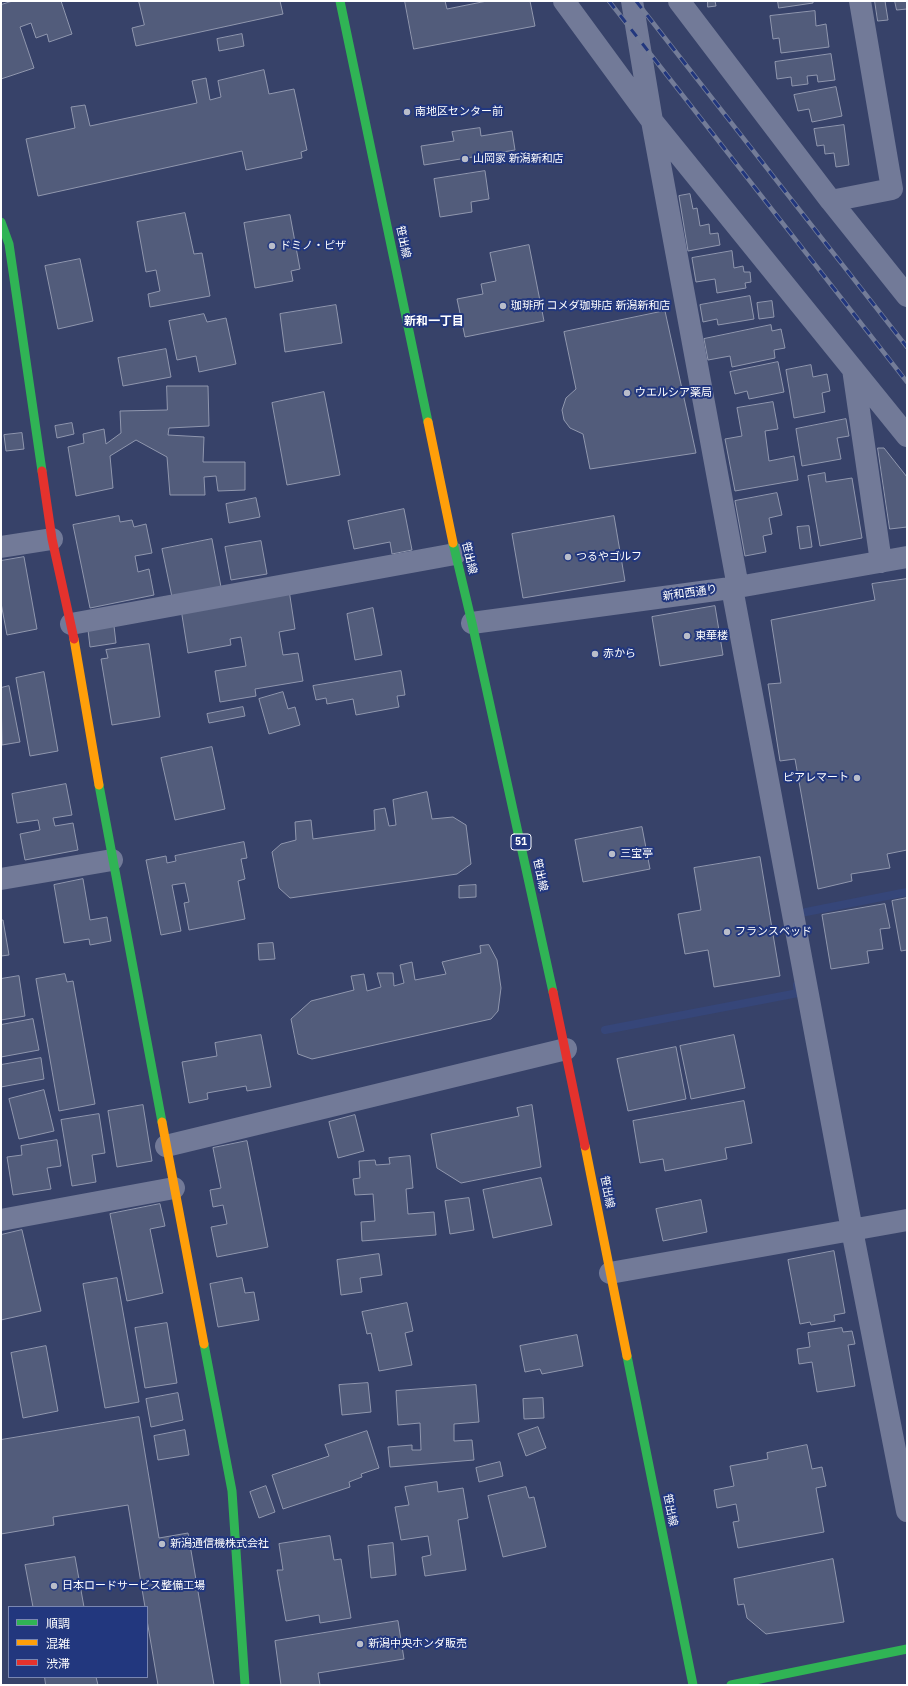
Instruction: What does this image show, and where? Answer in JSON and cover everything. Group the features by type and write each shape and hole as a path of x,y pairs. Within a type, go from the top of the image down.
{"main road":[{"name":"笹出線","path":"340,1 455,554 472,623 566,1049 693,1685"},
{"path":"1,222 9,244 52,538 71,624 112,860 232,1492 245,1685"},
{"path":"732,1685 907,1649"}],"street":[{"path":"564,1 652,121 907,436"},
{"path":"632,1 735,588 852,1230 907,1511"},
{"path":"679,1 832,201 907,296"},
{"path":"832,201 892,189 860,1"},
{"path":"852,368 881,562"},
{"path":"1,547 52,538"},
{"path":"71,624 455,554"},
{"name":"新和西通り","path":"472,623 735,588 907,557"},
{"path":"1,879 112,860"},
{"path":"166,1146 566,1049"},
{"path":"1,1217 174,1188"},
{"path":"610,1273 907,1220"}],"building":[{"path":"13,1 61,1 72,34 49,42 47,34 36,38 31,23 20,27 34,68 1,79 1,5"},
{"path":"139,1 280,1 283,14 136,46 132,28 144,25"},
{"path":"405,1 445,1 447,9 487,1 530,1 535,26 414,49"},
{"path":"708,1 715,1 716,6 708,7"},
{"path":"778,1 813,1 813,3 779,8"},
{"path":"875,1 885,1 888,20 878,21"},
{"path":"895,1 907,1 907,9 897,10"},
{"path":"815,11 816,26 826,24 829,47 781,53 779,38 773,39 770,16"},
{"path":"242,34 244,46 219,51 217,39"},
{"path":"831,54 835,80 818,82 817,75 807,76 808,84 792,86 791,77 777,79 775,62"},
{"path":"264,70 269,94 294,89 307,150 301,152 302,158 246,170 242,151 38,196 26,139 75,128 71,107 85,105 90,126 197,103 192,81 206,78 210,100 221,97 218,81"},
{"path":"836,87 842,116 812,122 809,109 798,111 794,95"},
{"path":"844,125 849,165 836,167 834,153 825,154 824,145 817,146 814,129"},
{"path":"480,128 481,136 512,131 515,150 424,165 421,146 454,141 452,132"},
{"path":"485,171 489,199 471,202 472,212 440,217 434,179"},
{"path":"690,194 693,209 697,208 700,226 709,224 710,234 718,233 720,245 688,251 679,196"},
{"path":"185,213 194,254 202,253 210,296 150,307 148,294 160,291 156,270 146,272 137,222"},
{"name":"ドミノ・ピザ","path":"290,215 300,269 291,271 293,281 255,288 244,223"},
{"path":"529,245 544,321 465,337 457,299 483,294 481,284 496,281 490,253"},
{"path":"732,251 734,268 743,266 744,272 750,272 751,282 745,283 746,288 717,293 715,279 696,282 692,258"},
{"path":"80,259 93,321 58,329 45,266"},
{"path":"750,296 754,319 718,325 717,319 703,322 700,305"},
{"path":"772,301 774,317 759,319 757,303"},
{"path":"336,305 342,343 285,352 280,314"},
{"name":"ウエルシア薬局","path":"665,311 696,453 590,469 583,434 570,428 564,420 562,410 566,398 576,389 564,332"},
{"path":"204,314 207,322 226,318 236,364 199,372 196,356 177,360 169,321"},
{"path":"771,325 772,331 781,329 785,348 774,350 775,358 732,367 730,356 708,360 704,339"},
{"path":"166,349 171,377 123,386 118,358"},
{"path":"778,362 784,392 749,399 747,391 735,394 730,372"},
{"path":"811,365 813,377 827,374 830,391 822,393 825,412 794,418 786,370"},
{"path":"167,386 208,386 209,426 169,428 168,435 204,437 203,462 245,462 245,490 218,491 216,476 204,477 205,495 170,495 167,457 136,440 110,456 113,488 76,496 68,447 84,443 83,434 104,429 106,444 121,433 120,411 167,410"},
{"path":"324,392 340,475 287,485 272,403"},
{"path":"773,402 778,429 765,431 769,461 794,456 798,480 735,491 725,439 742,436 737,408"},
{"path":"846,419 849,436 837,438 841,459 802,466 796,429"},
{"path":"72,423 74,434 57,438 55,426"},
{"path":"22,433 24,449 6,451 4,435"},
{"path":"878,448 884,448 907,477 907,527 890,529"},
{"path":"825,473 826,482 852,478 862,538 820,546 808,476"},
{"path":"777,493 782,515 769,518 772,534 763,536 766,552 745,556 735,501"},
{"path":"256,498 260,517 229,523 226,504"},
{"path":"404,509 412,550 392,554 390,542 354,549 348,521"},
{"path":"119,516 120,522 132,520 134,527 146,524 152,553 135,556 138,572 149,569 154,595 90,608 73,525"},
{"name":"つるやゴルフ","path":"614,516 625,581 523,598 512,534"},
{"path":"809,526 812,547 800,549 797,527"},
{"path":"212,539 221,587 172,597 162,549"},
{"path":"261,541 267,574 231,580 225,547"},
{"path":"24,557 37,629 7,635 1,603 1,561"},
{"path":"907,579 907,850 887,854 890,868 851,874 852,881 818,889 795,759 780,761 768,684 781,683 771,620 875,600 872,584"},
{"path":"289,590 295,629 279,632 283,655 298,653 303,681 255,689 256,696 220,702 215,671 246,666 241,637 230,639 231,645 188,653 181,609"},
{"name":"東華楼","path":"715,606 723,655 660,666 652,617"},
{"path":"373,608 382,655 355,660 347,614"},
{"path":"114,626 116,643 90,647 88,630"},
{"path":"149,644 160,717 112,725 101,659 108,658 106,650"},
{"path":"401,671 405,695 397,696 399,707 356,715 353,699 327,704 326,698 316,700 313,686"},
{"path":"44,672 58,751 30,756 16,678"},
{"path":"9,686 20,742 2,745 1,688"},
{"path":"283,692 288,709 295,707 300,725 269,734 259,699"},
{"path":"243,707 245,716 209,723 207,714"},
{"path":"212,747 225,809 175,820 161,758"},
{"path":"66,784 72,815 53,818 55,826 73,823 78,850 25,860 20,834 40,830 38,820 17,823 12,794"},
{"path":"427,792 432,819 453,817 466,825 471,864 457,874 290,898 279,888 272,852 281,844 296,840 295,822 311,820 313,839 375,830 374,810 385,808 389,826 396,825 393,800"},
{"name":"三宝亭","path":"642,827 650,869 583,882 575,840"},
{"path":"244,842 247,858 241,859 245,879 238,881 245,919 189,930 184,903 189,902 185,883 172,885 181,931 161,935 146,860 166,856 167,863 176,861 175,856"},
{"name":"フランスベッド","path":"760,857 780,976 714,987 708,950 685,954 678,914 701,910 694,868"},
{"path":"83,879 90,920 107,917 111,941 90,945 89,939 64,943 54,885"},
{"path":"476,885 476,897 459,898 459,886"},
{"path":"907,898 907,950 901,951 892,901"},
{"path":"885,904 890,928 880,929 883,949 867,951 869,963 831,969 822,915"},
{"path":"1,920 3,920 9,955 1,956"},
{"path":"273,943 275,959 259,960 258,944"},
{"path":"489,945 497,960 501,988 498,1011 491,1019 312,1059 298,1054 291,1019 311,1001 354,990 351,976 364,974 367,991 381,987 377,973 393,973 394,986 404,983 400,965 412,962 415,980 446,974 442,962 481,953 480,946"},
{"path":"65,974 67,982 73,981 95,1104 59,1111 36,979"},
{"path":"19,976 25,1016 1,1020 1,979"},
{"path":"33,1019 39,1050 1,1057 1,1025"},
{"path":"261,1035 271,1087 247,1091 246,1086 207,1093 208,1099 189,1103 182,1062 217,1056 215,1043"},
{"path":"734,1035 745,1088 691,1099 680,1046"},
{"path":"676,1047 686,1099 628,1111 617,1059"},
{"path":"41,1058 44,1079 1,1087 1,1065"},
{"path":"44,1090 54,1131 19,1139 9,1099"},
{"path":"744,1101 752,1143 725,1148 727,1159 665,1171 663,1159 640,1163 633,1121"},
{"path":"143,1105 152,1161 117,1167 108,1111"},
{"path":"532,1105 541,1167 461,1183 437,1168 431,1134 519,1116 517,1108"},
{"path":"99,1114 105,1153 92,1155 96,1182 72,1186 61,1120"},
{"path":"355,1115 364,1151 338,1158 329,1122"},
{"path":"57,1140 61,1166 47,1168 51,1189 13,1195 7,1157 22,1155 21,1146"},
{"path":"247,1141 268,1247 217,1257 211,1227 227,1224 223,1205 213,1207 210,1190 221,1188 213,1148"},
{"path":"410,1156 413,1188 406,1189 408,1214 434,1212 436,1235 362,1241 361,1222 375,1221 373,1194 355,1195 353,1179 360,1178 359,1161 375,1160 376,1165 390,1164 389,1158"},
{"path":"541,1178 552,1225 493,1238 483,1190"},
{"path":"469,1198 474,1230 450,1234 445,1201"},
{"path":"701,1200 707,1232 663,1241 656,1209"},
{"path":"160,1204 165,1226 150,1229 163,1293 127,1301 110,1214"},
{"path":"22,1230 41,1311 1,1320 1,1235"},
{"path":"834,1251 845,1313 834,1315 835,1321 811,1325 810,1322 800,1324 788,1260"},
{"path":"379,1254 382,1275 360,1278 362,1292 341,1295 337,1260"},
{"path":"117,1278 139,1402 105,1408 83,1284"},
{"path":"242,1278 245,1293 254,1292 259,1320 218,1327 210,1284"},
{"path":"407,1303 413,1331 405,1333 412,1365 379,1371 371,1333 367,1334 362,1312"},
{"path":"167,1323 177,1383 145,1388 135,1328"},
{"path":"842,1328 843,1332 852,1331 855,1344 848,1345 855,1386 817,1392 812,1362 799,1364 797,1349 810,1347 808,1333"},
{"path":"577,1335 583,1366 542,1374 540,1369 525,1372 520,1346"},
{"path":"46,1346 58,1411 23,1418 11,1353"},
{"path":"368,1383 371,1412 342,1415 339,1385"},
{"path":"476,1385 479,1422 454,1424 454,1441 472,1440 474,1460 390,1467 388,1447 412,1445 412,1450 421,1450 420,1423 398,1425 396,1391"},
{"path":"178,1393 183,1420 151,1427 146,1399"},
{"path":"543,1398 544,1418 524,1419 523,1399"},
{"name":"新潟通信機株式会社","path":"139,1417 159,1538 188,1533 214,1685 158,1685 148,1626 148,1606 145,1606 128,1505 53,1517 54,1525 1,1534 1,1440"},
{"path":"538,1427 546,1448 526,1456 518,1434"},
{"path":"185,1430 189,1455 158,1460 154,1436"},
{"path":"367,1431 379,1468 361,1474 362,1477 349,1482 350,1487 283,1509 272,1475 329,1456 325,1445"},
{"path":"807,1445 812,1469 822,1467 826,1486 816,1488 824,1532 738,1548 733,1522 739,1521 736,1504 717,1508 714,1490 734,1486 730,1466 768,1459 767,1453"},
{"path":"500,1462 503,1476 479,1482 476,1468"},
{"path":"437,1482 438,1492 463,1488 468,1518 458,1520 466,1570 425,1576 422,1557 431,1555 428,1536 401,1540 395,1507 409,1505 405,1487"},
{"path":"266,1486 275,1512 259,1518 250,1492"},
{"path":"526,1487 529,1498 534,1497 546,1547 503,1557 488,1496"},
{"path":"330,1536 334,1560 341,1559 351,1618 320,1623 319,1615 286,1621 277,1570 283,1570 279,1544"},
{"path":"393,1543 396,1575 371,1578 368,1546"},
{"name":"日本ロードサービス整備工場","path":"75,1557 84,1606 33,1606 25,1565"},
{"path":"833,1559 844,1622 766,1634 747,1618 744,1604 738,1605 734,1579"},
{"path":"398,1621 404,1659 318,1673 320,1685 281,1685 275,1641"},
{"path":"45,1678 96,1678 98,1685 46,1685"}],"waterway":[{"path":"806,912 907,892"},
{"path":"605,1030 798,993 797,985"}],"railway":[{"path":"609,1 907,382"},
{"path":"636,1 907,347"}],"traffic: fast":[{"path":"340,1 428,422"},
{"path":"1,222 9,244 42,471"},
{"path":"453,543 553,992"},
{"path":"99,785 162,1122"},
{"path":"204,1344 232,1491 245,1685"},
{"path":"627,1356 693,1685"},
{"path":"731,1685 907,1649"}],"traffic: slow":[{"path":"428,422 453,543"},
{"path":"74,639 99,785"},
{"path":"162,1122 204,1344"},
{"path":"585,1146 627,1356"}],"traffic: jam":[{"path":"42,471 52,539 74,639"},
{"path":"553,992 585,1146"}],"place":[{"name":"南地区センター前","path":"407,112"},
{"name":"山岡家 新潟新和店","path":"465,159"},
{"name":"ドミノ・ピザ","path":"272,246"},
{"name":"珈琲所 コメダ珈琲店 新潟新和店","path":"503,306"},
{"name":"ウエルシア薬局","path":"627,393"},
{"name":"つるやゴルフ","path":"568,557"},
{"name":"東華楼","path":"687,636"},
{"name":"赤から","path":"595,654"},
{"name":"ピアレマート","path":"857,778"},
{"name":"三宝亭","path":"612,854"},
{"name":"フランスベッド","path":"727,932"},
{"name":"新潟通信機株式会社","path":"162,1544"},
{"name":"日本ロードサービス整備工場","path":"54,1586"},
{"name":"新潟中央ホンダ販売","path":"360,1644"}],"district":[{"name":"新和一丁目","path":"434,322"}]}
